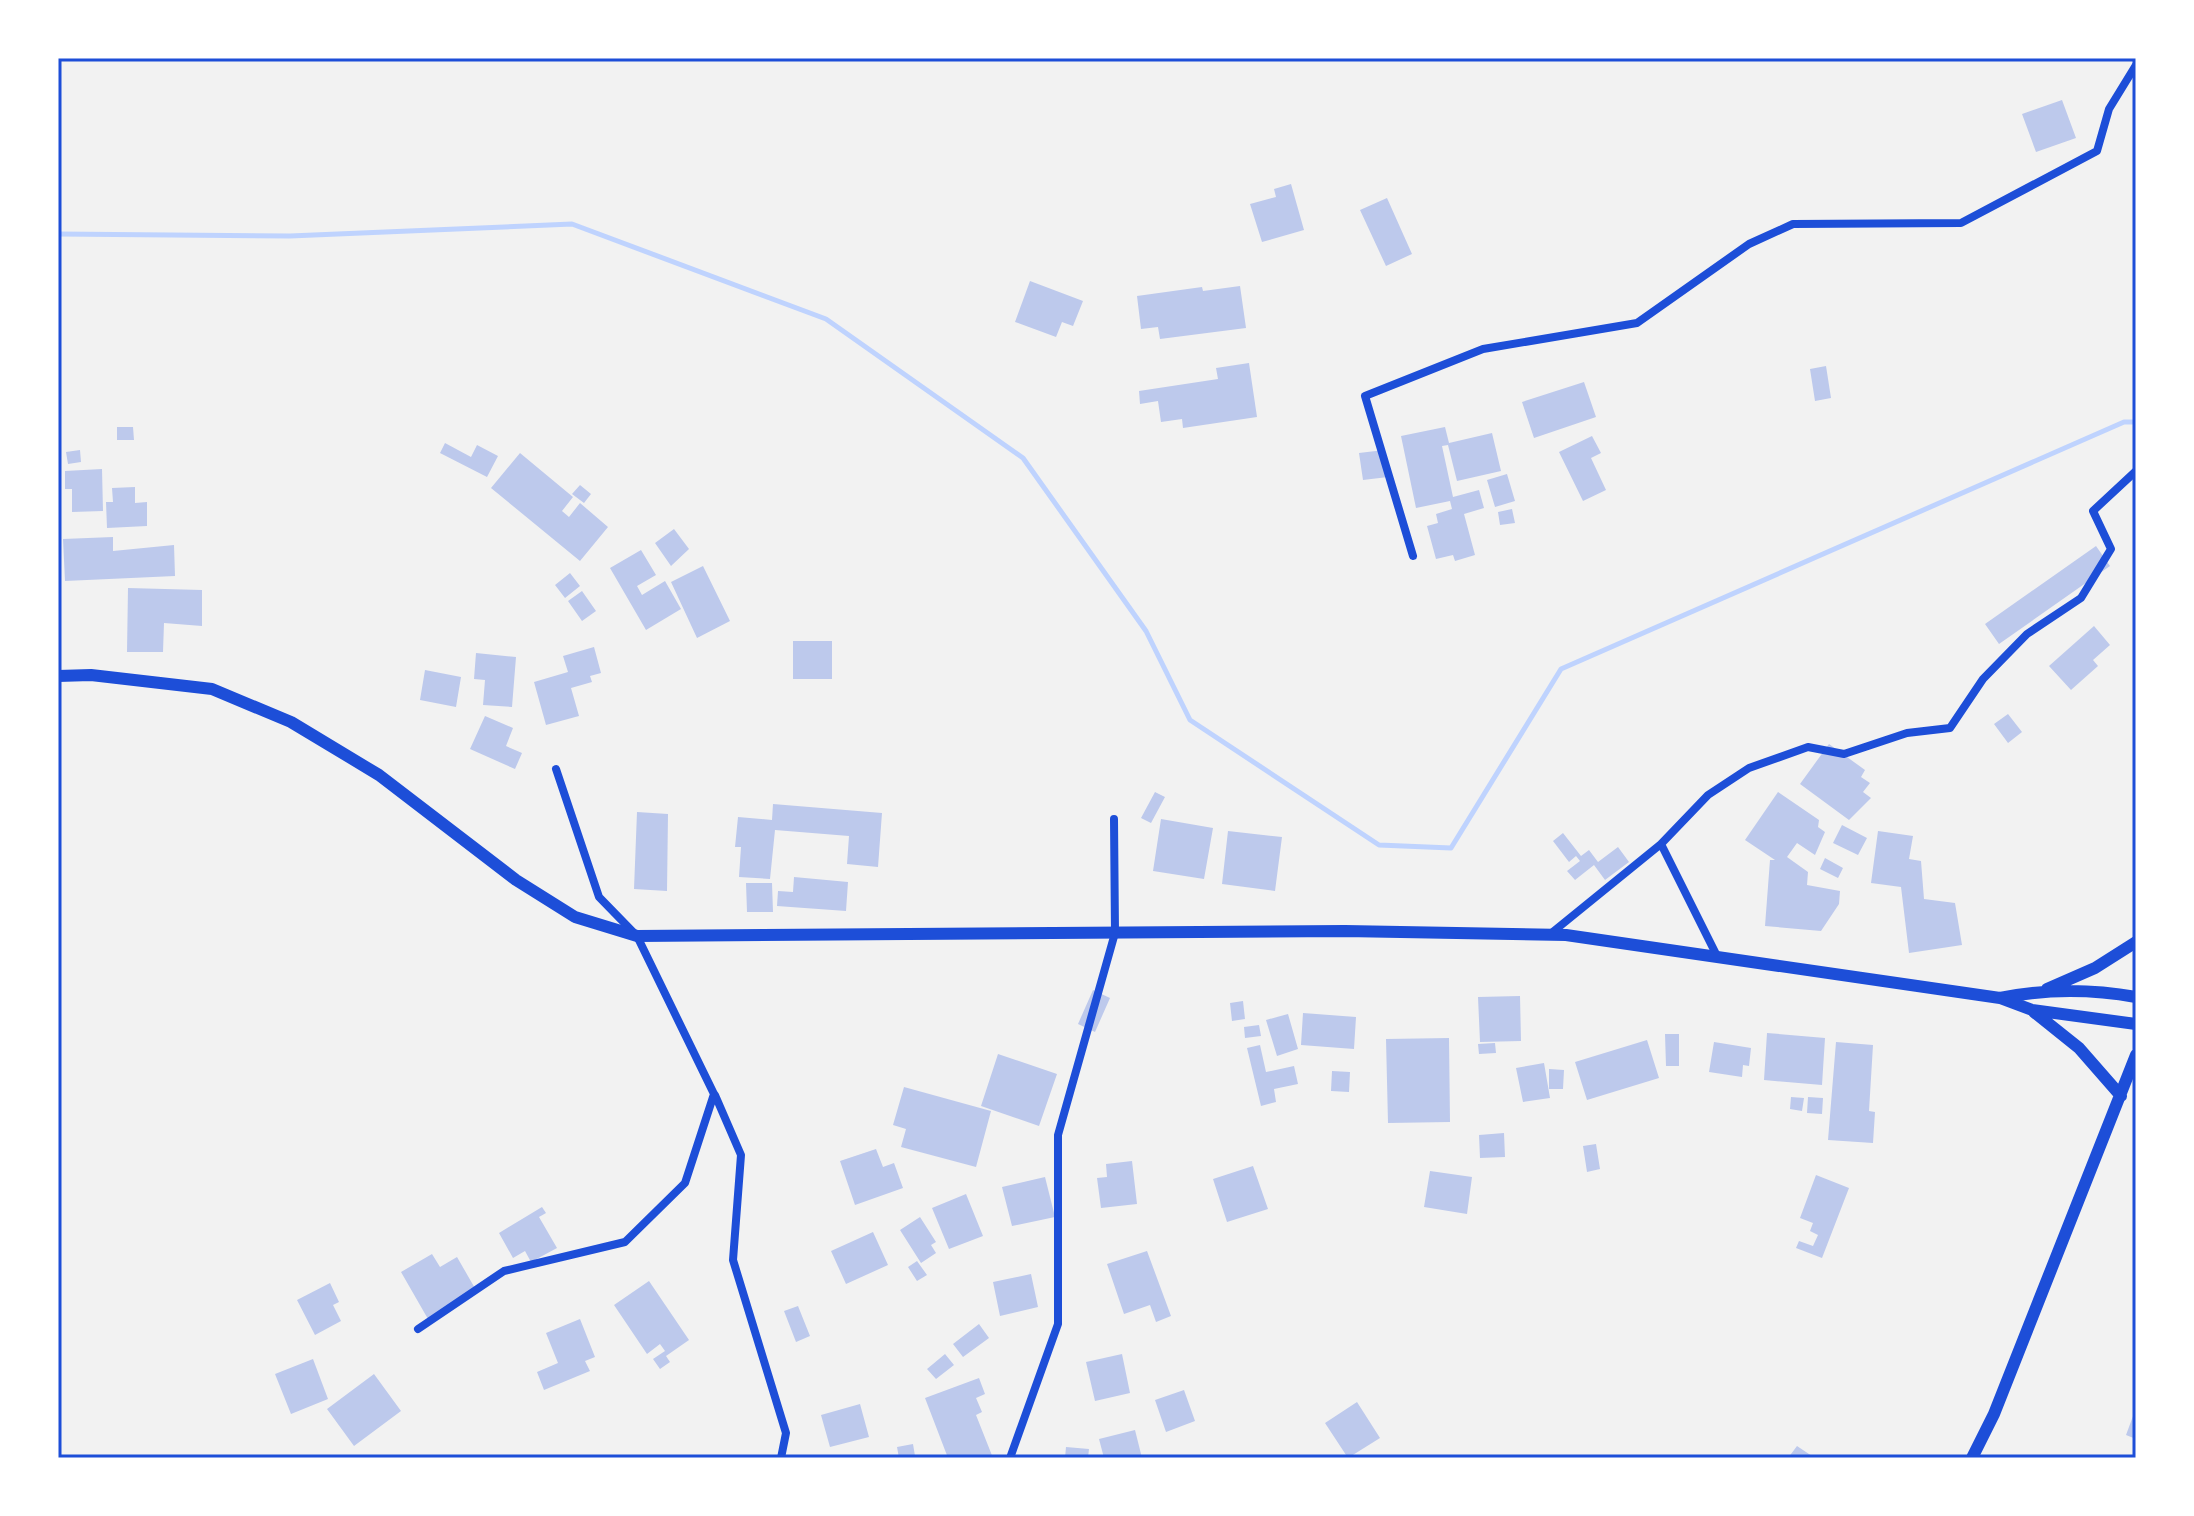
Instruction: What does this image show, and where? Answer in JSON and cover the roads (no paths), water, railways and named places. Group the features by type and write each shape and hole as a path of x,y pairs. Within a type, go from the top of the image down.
{"main road":[{"path":"58,676 91,675 212,689 291,722 379,775 516,880 575,917 637,936 1345,931 1549,935 1717,956 2000,998 2032,1010 2136,1024"},
{"path":"2042,991 2095,968 2136,942"},
{"path":"2000,998 2042,991 2104,992 2136,997"},
{"path":"2032,1010 2079,1048 2121,1096"},
{"path":"1972,1458 1994,1414 2136,1055"}],"street":[{"path":"1413,556 1365,396 1483,349 1637,323 1749,244 1793,224 1961,223 2097,151 2109,109 2136,65"},
{"path":"1549,935 1661,844 1708,795 1749,768 1808,747 1844,754 1907,733 1950,728 1983,679 2027,634 2081,598 2111,549 2093,511 2136,471"},
{"path":"556,769 599,897 637,936 741,1155 733,1260 786,1433 781,1458"},
{"path":"1010,1458 1058,1324 1058,1135 1115,933 1114,819"},
{"path":"1661,844 1717,956"},
{"path":"418,1329 504,1271 625,1242 685,1183 714,1094"}],"waterway":[{"path":"58,234 290,236 572,224 826,319 1023,458 1146,631 1190,720 1379,845 1451,848 1561,669 2124,422 2136,422"}]}
